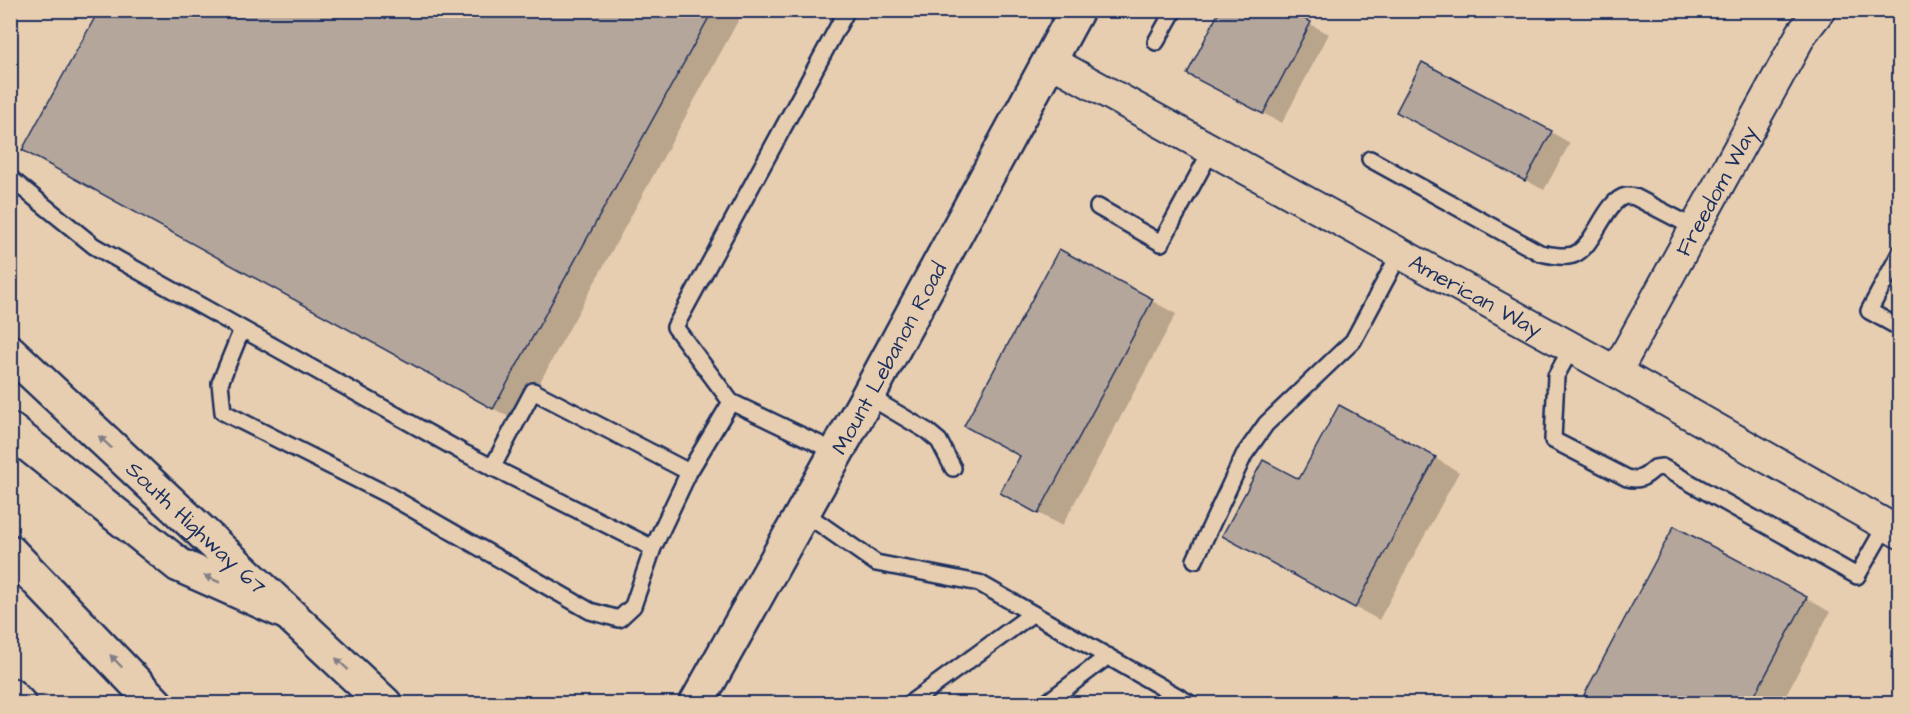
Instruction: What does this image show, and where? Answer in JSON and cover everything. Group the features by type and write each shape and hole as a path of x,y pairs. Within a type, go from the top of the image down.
{"main road":[{"name":"Mount Lebanon Road","path":"696,704 868,396 1077,10"},
{"name":"South Highway 67","path":"10,352 385,704"},
{"path":"10,430 179,565 285,612"},
{"path":"10,552 156,704"},
{"path":"10,694 19,704"}],"street":[{"name":"Freedom Way","path":"1616,372 1802,33 1820,10"},
{"name":"American Way","path":"1050,61 1572,347 1892,529"}],"lane":[{"path":"836,452 731,402 675,327 846,10"},
{"path":"1156,42 1174,10"},
{"path":"1098,207 1161,243 1212,149"},
{"path":"1370,159 1540,253 1559,256 1574,254 1586,246 1614,203 1624,196 1635,197 1695,228"},
{"path":"10,178 94,246 462,452 653,548"},
{"path":"1195,560 1244,455 1266,424 1353,341 1400,253"},
{"path":"1899,253 1869,311 1899,328"},
{"path":"242,329 220,383 223,412 388,495 590,611 619,619 633,606 653,548 688,472 731,402"},
{"path":"1572,347 1556,376 1553,440 1627,478 1638,480 1654,468 1662,467 1857,576 1892,529"},
{"path":"492,468 532,391 688,472"},
{"path":"868,396 927,431 939,441 953,468"},
{"path":"803,512 876,563 979,583 1191,704"},
{"path":"909,704 1032,614"},
{"path":"1045,704 1108,656"}],"building":[{"path":"99,10 713,10 493,409 22,150"},
{"path":"1220,10 1288,10 1311,22 1263,114 1187,74"},
{"path":"1422,62 1552,131 1525,181 1396,112"},
{"path":"1059,249 1153,299 1038,514 1000,493 1020,456 964,426"},
{"path":"1339,405 1436,457 1355,608 1222,536 1263,460 1299,479"},
{"path":"1674,526 1807,597 1750,704 1599,704 1584,695"}]}
